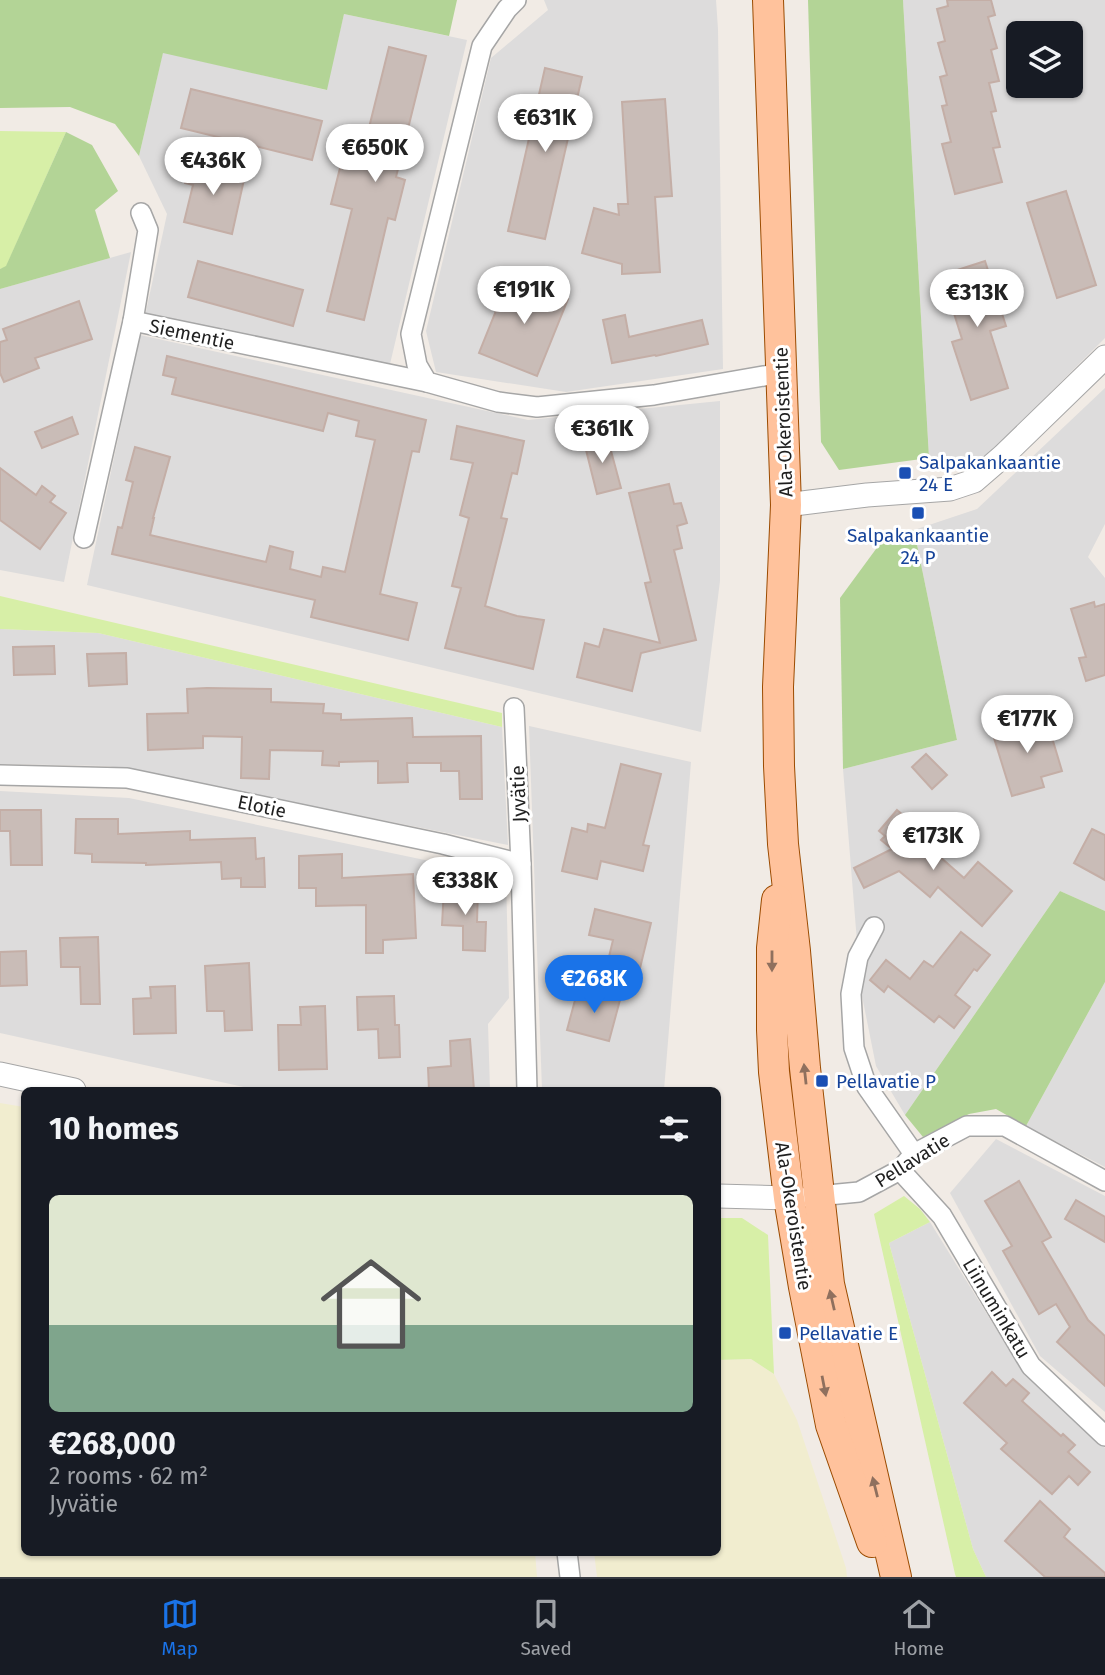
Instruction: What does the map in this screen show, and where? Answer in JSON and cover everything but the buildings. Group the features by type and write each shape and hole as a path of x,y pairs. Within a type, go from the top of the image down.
{"main road":[{"name":"Ala-Okeroistentie","path":"768,0 786,505 778,687 783,844 804,1068 829,1284 896,1577"},
{"name":"Ala-Okeroistentie","path":"783,844 772,948 772,1030 774,1072 789,1198 831,1425 867,1531 888,1577"}],"street":[{"path":"427,382 417,365 411,334 482,47 516,0"},
{"path":"133,321 148,230 141,213"},
{"name":"Siementie","path":"84,538 133,321 427,382 498,402 537,407 654,395 781,373"},
{"path":"786,505 950,489 974,481 1105,357"},
{"name":"Jyvätie","path":"514,708 527,1087"},
{"name":"Elotie","path":"0,775 127,778 521,864"},
{"path":"874,927 858,957 851,994 854,1048 867,1087 914,1154"},
{"path":"0,1074 60,1087"},
{"name":"Pellavatie","path":"789,1198 859,1192 900,1170 914,1154 967,1126 1005,1126 1105,1181"},
{"name":"Liinuminkatu","path":"900,1170 942,1216 1031,1366 1105,1436"},
{"path":"721,1196 789,1198"},
{"path":"567,1556 570,1577"}],"shaded area":[{"path":"544,0 716,0 723,369 566,392 436,372 426,331 491,58 548,10"},
{"path":"903,0 1105,0 1105,338 984,459 929,458"},
{"path":"344,14 467,40 390,364 145,316 167,214 139,156 163,52 326,90"},
{"path":"131,252 64,582 0,570 0,289"},
{"path":"140,335 528,420 720,401 720,581 701,732 87,585"},
{"path":"1105,388 1105,524 1088,557 1105,578 1105,911 1060,891 905,1115 876,1066 861,991 843,769 957,740 914,530 977,509"},
{"path":"0,629 98,633 502,727 508,845 108,766 0,764"},
{"path":"529,726 691,762 664,1087 542,1087"},
{"path":"0,791 129,798 506,877 509,998 488,1024 490,1087 243,1087 0,1033"},
{"path":"1105,982 1105,1167 1026,1126"},
{"path":"0,1103 21,1106 21,1556 535,1556 537,1577 0,1577"},
{"path":"996,1139 1105,1196 1105,1412 1040,1356 950,1193"},
{"path":"930,1222 1024,1374 1105,1448 1105,1577 986,1577 973,1549 889,1243"},
{"path":"751,1359 774,1374 797,1420 847,1577 597,1577 594,1556 721,1556 721,1360"}],"green space":[{"path":"0,0 457,0 449,36 344,14 327,90 163,53 139,156 115,124 70,107 0,108"},
{"path":"808,0 903,0 929,458 839,470 821,442"},
{"path":"0,131 66,132 6,267 0,269"},
{"path":"66,132 92,145 118,191 95,210 110,258 0,289 0,269 6,266"},
{"path":"914,530 957,740 843,769 840,598 887,534"},
{"path":"0,596 502,713 502,727 98,633 0,629"},
{"path":"1060,891 1105,911 1105,982 1026,1126 996,1109 969,1114 923,1137 905,1115"},
{"path":"904,1196 920,1209 930,1222 889,1243 973,1549 986,1577 956,1577 955,1574 874,1214"},
{"path":"721,1218 742,1218 768,1235 774,1374 751,1359 721,1360"}],"place":[{"name":"Salpakankaantie 24 E","path":"905,473"},
{"name":"Salpakankaantie 24 P","path":"918,513"},
{"name":"Pellavatie P","path":"822,1081"},
{"name":"Pellavatie E","path":"785,1333"}]}
